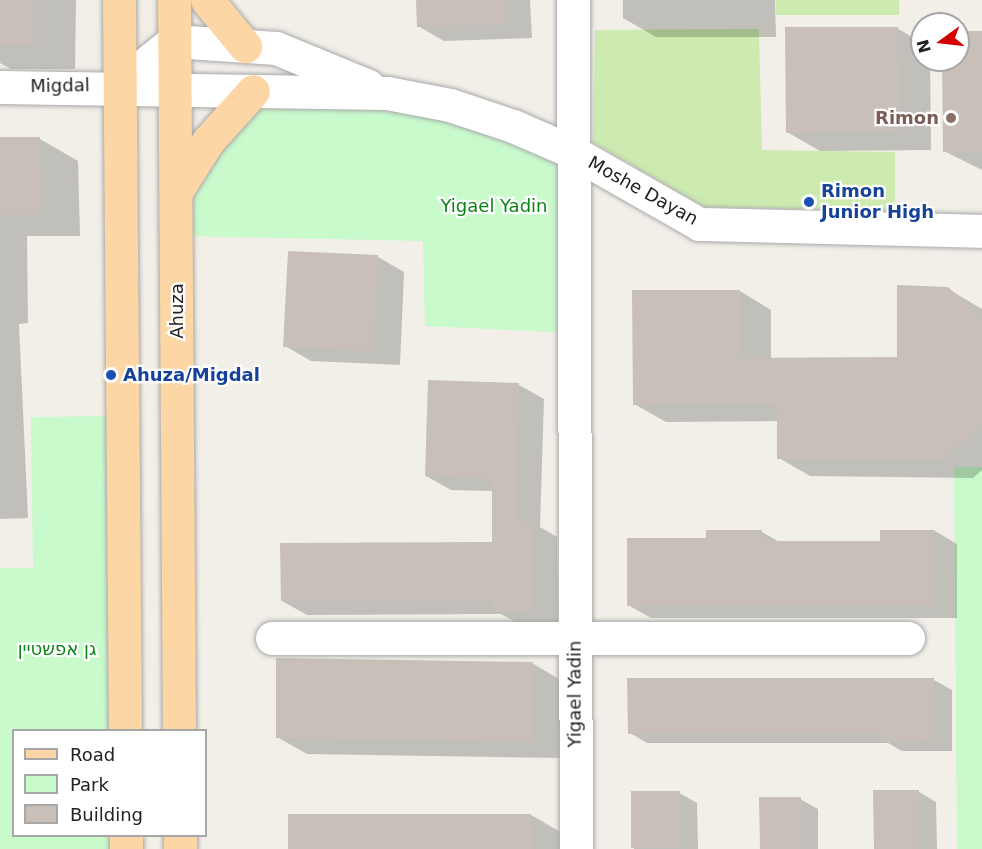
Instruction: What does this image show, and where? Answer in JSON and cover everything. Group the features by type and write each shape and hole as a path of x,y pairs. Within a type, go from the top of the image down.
{"main road":[{"path":"119,0 125,729"},
{"name":"Ahuza","path":"174,0 179,729"},
{"path":"207,0 245,46"},
{"path":"177,190 208,141 253,91"}],"street":[{"name":"Yigael Yadin","path":"573,0 576,849"},
{"path":"119,85 174,41"},
{"name":"Moshe Dayan","path":"174,41 276,48 387,93"},
{"name":"Migdal","path":"0,87 119,85"},
{"name":"Moshe Dayan","path":"119,85 176,90 387,93 450,105 573,152 699,224 982,231"},
{"path":"272,638 575,640 908,638"}],"green space":[{"path":"776,0 899,0 899,15 776,15"},
{"path":"759,29 762,150 895,152 895,211 704,207 593,142 595,30"},
{"name":"Yigael Yadin","path":"253,91 409,97 573,152 574,333 425,326 423,241 177,236 177,190"},
{"name":"גן אפשטיין","path":"111,416 115,729 12,729 12,837 116,837 116,849 0,849 0,568 33,568 31,417"},
{"path":"954,467 982,467 982,849 957,849"}],"building":[{"path":"0,0 33,0 33,45 0,45"},
{"path":"416,0 505,0 506,24 417,27"},
{"path":"785,27 898,27 899,132 786,133"},
{"path":"970,31 982,31 982,152 943,152 942,72 970,72"},
{"path":"0,137 40,137 42,214 0,215"},
{"path":"288,251 378,255 374,351 283,347"},
{"path":"897,285 948,287 982,319 982,425 941,461 777,459 777,404 633,405 632,290 740,290 740,358 897,357"},
{"path":"428,380 519,383 515,521 533,521 533,611 492,611 492,601 281,601 280,543 492,542 492,479 425,476"},
{"path":"706,530 762,530 762,541 880,541 880,530 935,530 935,606 627,606 627,538 706,538"},
{"path":"276,658 533,662 533,742 276,738"},
{"path":"627,678 934,678 935,741 883,742 883,734 628,734"},
{"path":"873,790 919,790 919,849 874,849"},
{"path":"631,791 680,791 680,848 631,848"},
{"path":"759,797 801,797 801,849 760,849"},
{"path":"288,814 531,814 531,849 288,849"}],"place":[{"name":"Rimon","path":"951,118"},
{"name":"Rimon Junior High","path":"809,202"},
{"name":"Ahuza/Migdal","path":"111,375"}]}
